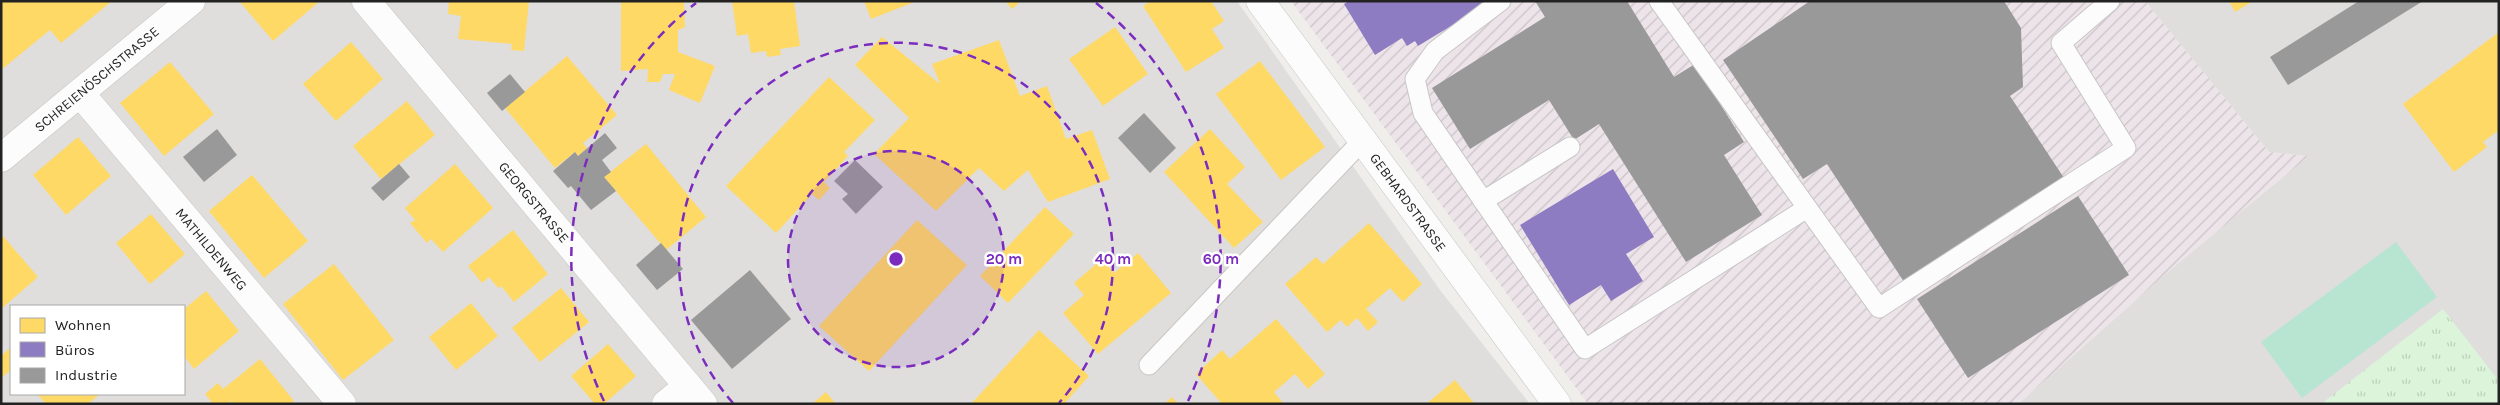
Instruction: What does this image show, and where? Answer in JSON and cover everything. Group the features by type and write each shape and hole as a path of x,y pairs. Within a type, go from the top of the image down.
{"street":[{"name":"SCHREIENÖSCHSTRASSE","path":"1,158 191,1"},
{"name":"GEORGSTRASSE","path":"366,1 695,395"},
{"name":"GEBHARDSTRASSE","path":"1260,1 1557,404"},
{"name":"MATHILDENWEG","path":"80,93 342,404"},
{"path":"666,404 695,395"}],"lane":[{"path":"1501,1 1435,51 1415,79 1423,113 1585,349 1807,208"},
{"path":"1659,1 1879,308 2126,148 2061,43 2110,1"},
{"path":"1149,365 1363,140"},
{"path":"1483,201 1570,147"}],"shaded area":[{"path":"1,1 1237,1 1440,290 1530,404 1,404"},
{"path":"1291,1 2145,1 2269,152 2309,156 2170,270 2018,404 1969,404 1958,400 1954,404 1588,404"},
{"path":"2145,1 2499,1 2499,404 2018,404 2170,270 2308,156 2269,152"}],"green space":[{"path":"2396,242 2437,297 2302,398 2261,342"},
{"path":"2443,309 2499,381 2499,404 2321,404"}],"building: Wohnen":[{"path":"1,1 112,1 61,43 50,30 1,70"},
{"path":"320,1 273,41 240,2"},
{"path":"449,1 529,1 524,51 511,50 512,44 458,39 461,16 448,14"},
{"path":"621,1 684,1 685,27 678,30 678,52 715,66 700,103 669,90 675,74 663,74 660,82 647,82 648,69 621,71"},
{"path":"732,1 794,1 800,46 780,49 781,55 767,57 766,51 751,53 748,34 737,36"},
{"path":"864,1 917,1 871,19"},
{"path":"1005,1 1021,1 1012,9"},
{"path":"1151,1 1211,1 1224,21 1212,29 1224,48 1186,72 1143,6"},
{"path":"2229,1 2253,1 2235,12"},
{"path":"1115,27 1148,74 1103,106 1069,59"},
{"path":"2499,32 2499,130 2483,142 2487,147 2454,172 2403,104"},
{"path":"882,37 940,84 932,64 999,40 1020,96 1047,86 1066,139 1092,130 1110,179 1048,202 1028,170 1004,191 979,168 936,211 874,154 909,118 855,65"},
{"path":"351,42 383,79 336,121 303,84"},
{"path":"567,56 617,115 583,143 587,148 578,156 575,152 555,168 505,108"},
{"path":"1260,61 1325,147 1281,180 1216,94"},
{"path":"170,62 214,114 164,156 120,103"},
{"path":"829,77 875,120 844,152 848,156 824,182 830,188 819,200 812,194 776,233 726,186"},
{"path":"407,101 435,135 381,179 353,146"},
{"path":"1210,129 1245,167 1227,184 1263,222 1234,248 1164,172"},
{"path":"78,137 111,176 66,215 33,175"},
{"path":"646,144 706,217 666,250 604,177"},
{"path":"455,164 493,208 443,252 431,239 427,243 410,223 415,220 405,208"},
{"path":"252,175 308,241 264,278 209,211"},
{"path":"1045,207 1074,234 1008,303 980,276"},
{"path":"151,214 185,254 150,284 116,243"},
{"path":"917,220 967,265 869,371 819,326"},
{"path":"1369,223 1422,284 1403,302 1390,288 1366,309 1378,322 1368,331 1357,318 1347,327 1341,320 1327,332 1285,284 1316,257 1323,264"},
{"path":"513,230 548,274 514,302 501,286 498,288 489,277 482,283 468,266"},
{"path":"3,236 38,277 1,309 1,237"},
{"path":"1138,253 1171,293 1098,354 1063,313 1084,295 1074,283 1102,259 1114,273"},
{"path":"334,264 394,340 343,380 283,304"},
{"path":"561,288 589,322 540,362 512,328"},
{"path":"206,291 239,331 194,369 185,357 185,308"},
{"path":"471,303 498,336 456,370 429,337"},
{"path":"1276,319 1325,374 1308,389 1295,374 1274,392 1284,404 1222,404 1196,374 1222,350 1230,359"},
{"path":"1039,330 1089,376 1064,404 971,404"},
{"path":"608,344 636,376 604,404 595,404 571,376"},
{"path":"10,348 10,371 1,378 1,356"},
{"path":"260,359 294,401 290,404 233,404 231,401 227,404 213,404 205,394 218,383 223,389"},
{"path":"1455,380 1475,404 1426,404"},
{"path":"826,392 836,404 812,404"},
{"path":"38,395 99,395 88,404 46,404"},
{"path":"1172,397 1178,404 1164,404"}],"building: Büros":[{"path":"1349,1 1492,1 1418,46 1415,41 1407,46 1402,38 1375,55 1344,4"},
{"path":"1613,169 1654,237 1626,254 1643,281 1611,301 1601,285 1569,305 1520,225"}],"building: Industrie":[{"path":"1535,1 1627,1 1674,77 1695,64 1744,142 1724,155 1762,215 1686,262 1599,124 1574,140 1549,100 1470,149 1432,88 1545,17"},
{"path":"1810,1 2004,1 2021,28 2023,87 2010,96 2064,178 1906,285 1827,164 1803,179 1723,60"},
{"path":"2359,1 2423,1 2288,85 2270,57"},
{"path":"510,74 525,92 502,111 487,93"},
{"path":"1144,113 1176,148 1150,173 1118,138"},
{"path":"217,129 237,155 204,182 183,157"},
{"path":"605,133 617,148 602,160 611,172 604,177 616,191 591,210 571,186 568,188 553,171 575,152 578,156"},
{"path":"855,160 883,187 856,214 842,199 848,194 834,181"},
{"path":"399,164 410,177 383,201 371,188"},
{"path":"2078,196 2129,275 1968,378 1917,299"},
{"path":"661,243 683,269 657,290 636,265"},
{"path":"750,270 791,319 732,369 691,320"}]}
